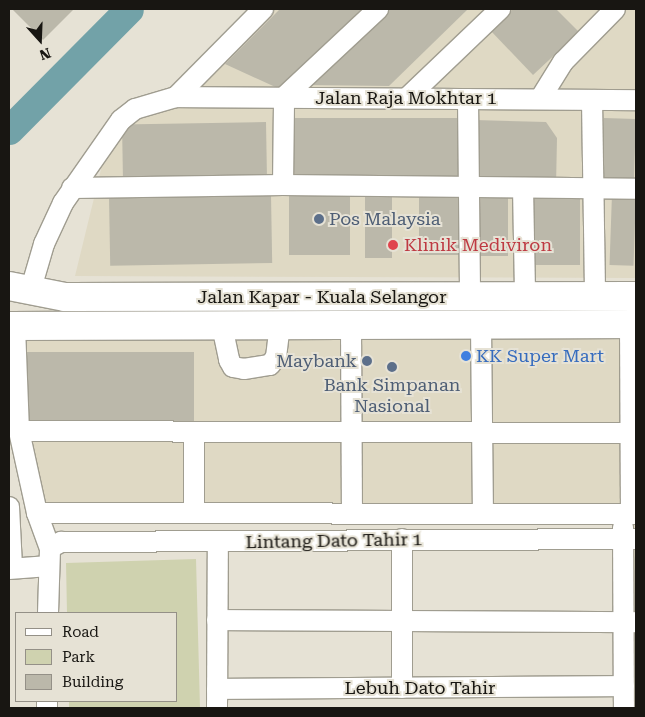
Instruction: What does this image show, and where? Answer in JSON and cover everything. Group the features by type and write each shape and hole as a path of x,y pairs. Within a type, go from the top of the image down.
{"highway":[{"name":"Jalan Kapar - Kuala Selangor","path":"19,289 65,297 636,296"},
{"name":"Jalan Kapar - Kuala Selangor","path":"12,327 633,324"}],"street":[{"path":"19,289 72,188 122,120 135,109 176,97 262,9"},
{"path":"283,185 284,97 378,9"},
{"path":"406,98 500,9"},
{"path":"540,99 563,62 615,9"},
{"name":"Jalan Raja Mokhtar 1","path":"176,97 636,100"},
{"path":"468,99 470,296"},
{"path":"592,100 596,296"},
{"path":"72,188 283,185 636,189"},
{"path":"522,188 525,296"},
{"path":"624,708 624,686 630,622 633,324"},
{"path":"222,326 229,360 233,367 244,369 270,364 276,357 280,326"},
{"path":"351,326 352,514"},
{"path":"481,326 483,514"},
{"path":"12,327 19,431 49,557 48,612"},
{"path":"19,431 633,433"},
{"path":"194,432 194,513"},
{"path":"9,507 10,568"},
{"path":"37,513 630,515"},
{"path":"402,539 402,688"},
{"name":"Lintang Dato Tahir 1","path":"10,568 49,557 61,542 630,539"},
{"path":"217,698 218,542"},
{"path":"217,620 402,619 630,622"},
{"name":"Lebuh Dato Tahir","path":"217,698 402,688 624,686"}],"shaded area":[{"path":"273,9 636,9 636,278 75,276 106,149 130,120 182,102"},
{"path":"636,338 636,619 631,619 628,508 42,508 24,426 22,341"}],"green space":[{"path":"196,559 200,708 69,708 69,702 178,702 178,612 67,612 66,563"}],"building":[{"path":"12,9 74,9 43,40"},
{"path":"280,9 363,9 282,90 225,64"},
{"path":"385,9 468,9 389,86 307,85"},
{"path":"513,9 556,9 579,32 533,75 490,30"},
{"path":"289,118 463,118 463,179 289,179"},
{"path":"604,118 636,119 634,185 602,184"},
{"path":"474,120 546,122 557,138 556,186 473,184"},
{"path":"266,122 267,176 123,179 122,125"},
{"path":"477,192 508,192 508,256 477,256"},
{"path":"289,193 350,193 350,255 289,255"},
{"path":"365,193 392,193 392,258 365,258"},
{"path":"419,193 460,193 460,255 419,255"},
{"path":"612,194 636,195 634,266 610,265"},
{"path":"271,195 272,263 110,266 109,198"},
{"path":"530,195 580,195 580,265 530,265"},
{"path":"25,352 194,352 194,426 25,426"}],"waterway":[{"path":"9,130 129,9"}],"place":[{"name":"Pos Malaysia","path":"319,219"},
{"name":"Klinik Mediviron","path":"393,245"},
{"name":"KK Super Mart","path":"466,356"},
{"name":"Maybank","path":"367,361"},
{"name":"Bank Simpanan Nasional","path":"392,367"}]}
